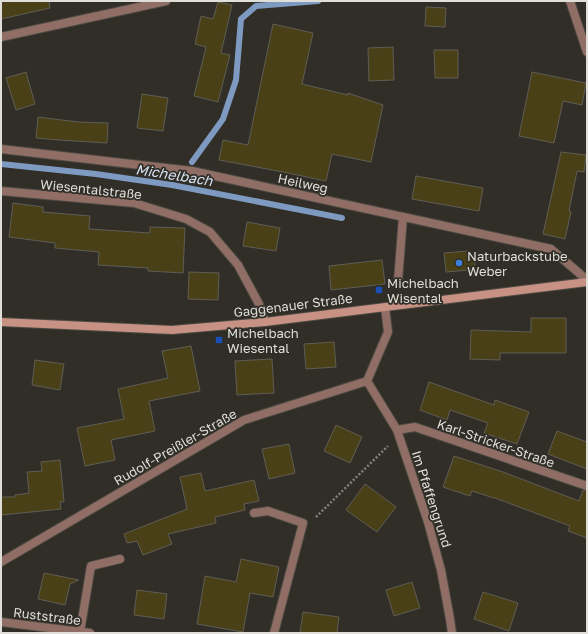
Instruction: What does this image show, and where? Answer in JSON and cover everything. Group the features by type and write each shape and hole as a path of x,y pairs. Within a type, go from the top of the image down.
{"main road":[{"name":"Gaggenauer Straße","path":"1,322 172,330 265,322 587,281"}],"street":[{"path":"1,37 166,1"},
{"path":"570,1 587,52"},
{"name":"Heilweg","path":"1,149 192,171 551,249 587,281"},
{"name":"Wiesentalstraße","path":"1,191 134,203 186,219 210,232 238,265 259,304 265,322"},
{"path":"398,281 403,217"},
{"path":"367,381 388,332 385,307"},
{"name":"Im Pfaffengrund","path":"367,381 397,430 428,522 441,570 452,633"},
{"name":"Rudolf-Preißler-Straße","path":"1,562 244,420 367,381"},
{"name":"Karl-Stricker-Straße","path":"397,430 415,427 587,486"},
{"path":"254,512 268,511 303,523 274,633"},
{"path":"80,632 91,566 120,559"},
{"name":"Ruststraße","path":"1,622 90,633"}],"path":[{"path":"303,523 316,517 392,443 400,441"}],"building":[{"path":"1,1 49,1 50,8 1,19"},
{"path":"218,2 232,5 221,53 230,55 218,102 194,96 206,47 195,44 201,16 213,19"},
{"path":"426,7 446,8 445,27 425,26"},
{"path":"273,24 313,33 302,84 348,95 348,93 383,105 371,162 332,154 326,181 219,160 223,140 248,145"},
{"path":"393,47 394,80 369,81 368,48"},
{"path":"434,50 458,50 458,78 435,78"},
{"path":"26,72 35,104 16,110 6,78"},
{"path":"532,72 586,83 582,105 563,101 554,143 519,136"},
{"path":"142,94 168,98 163,131 137,128"},
{"path":"38,117 78,122 108,123 107,143 36,138"},
{"path":"561,152 586,155 584,172 577,171 569,211 571,212 565,239 543,234"},
{"path":"416,176 483,188 479,211 412,199"},
{"path":"13,203 43,207 43,212 90,216 89,229 150,233 150,227 185,228 183,273 148,271 148,268 98,265 99,252 55,248 55,243 9,237"},
{"path":"247,222 280,228 276,251 243,246"},
{"path":"468,251 474,257 475,265 469,270 446,272 444,253"},
{"path":"382,260 385,284 331,290 329,266"},
{"path":"189,272 219,273 218,300 188,299"},
{"path":"531,318 566,318 566,353 500,353 500,360 470,359 471,330 531,332"},
{"path":"334,342 336,367 306,369 304,344"},
{"path":"191,346 200,391 149,401 155,431 111,440 115,460 85,466 77,428 124,419 118,389 168,378 162,351"},
{"path":"272,359 274,393 237,395 235,361"},
{"path":"35,360 64,364 60,390 32,385"},
{"path":"429,382 494,405 495,400 529,412 517,444 484,433 488,423 450,410 447,420 420,410"},
{"path":"336,425 362,437 350,463 324,451"},
{"path":"557,431 587,442 587,469 548,454"},
{"path":"289,444 295,473 269,479 262,449"},
{"path":"454,456 503,472 579,501 583,490 587,491 587,538 568,531 570,526 495,498 472,491 470,496 443,487"},
{"path":"60,460 64,502 60,502 61,509 1,515 1,497 15,497 15,495 29,493 27,472 42,471 41,462"},
{"path":"201,473 205,491 254,480 259,501 244,504 245,510 215,517 216,523 168,534 172,544 143,555 137,541 127,543 124,534 187,509 180,477"},
{"path":"365,484 396,507 377,532 346,510"},
{"path":"241,559 279,567 273,597 250,593 243,632 197,624 205,576 236,582"},
{"path":"44,573 79,580 70,584 65,605 38,599"},
{"path":"412,582 420,608 394,616 386,590"},
{"path":"137,590 167,594 164,619 134,615"},
{"path":"483,592 518,603 509,631 474,619"},
{"path":"303,612 339,617 337,633 300,633"}],"waterway":[{"path":"192,162 223,119 236,80 241,19 256,6 318,1"},
{"name":"Michelbach","path":"1,164 96,174 172,185 342,218"},
{"name":"Michelbach","path":"482,257 492,257"}],"place":[{"name":"Naturbackstube Weber","path":"459,263"},
{"name":"Michelbach Wisental","path":"379,290"},
{"name":"Michelbach Wiesental","path":"219,340"}]}
